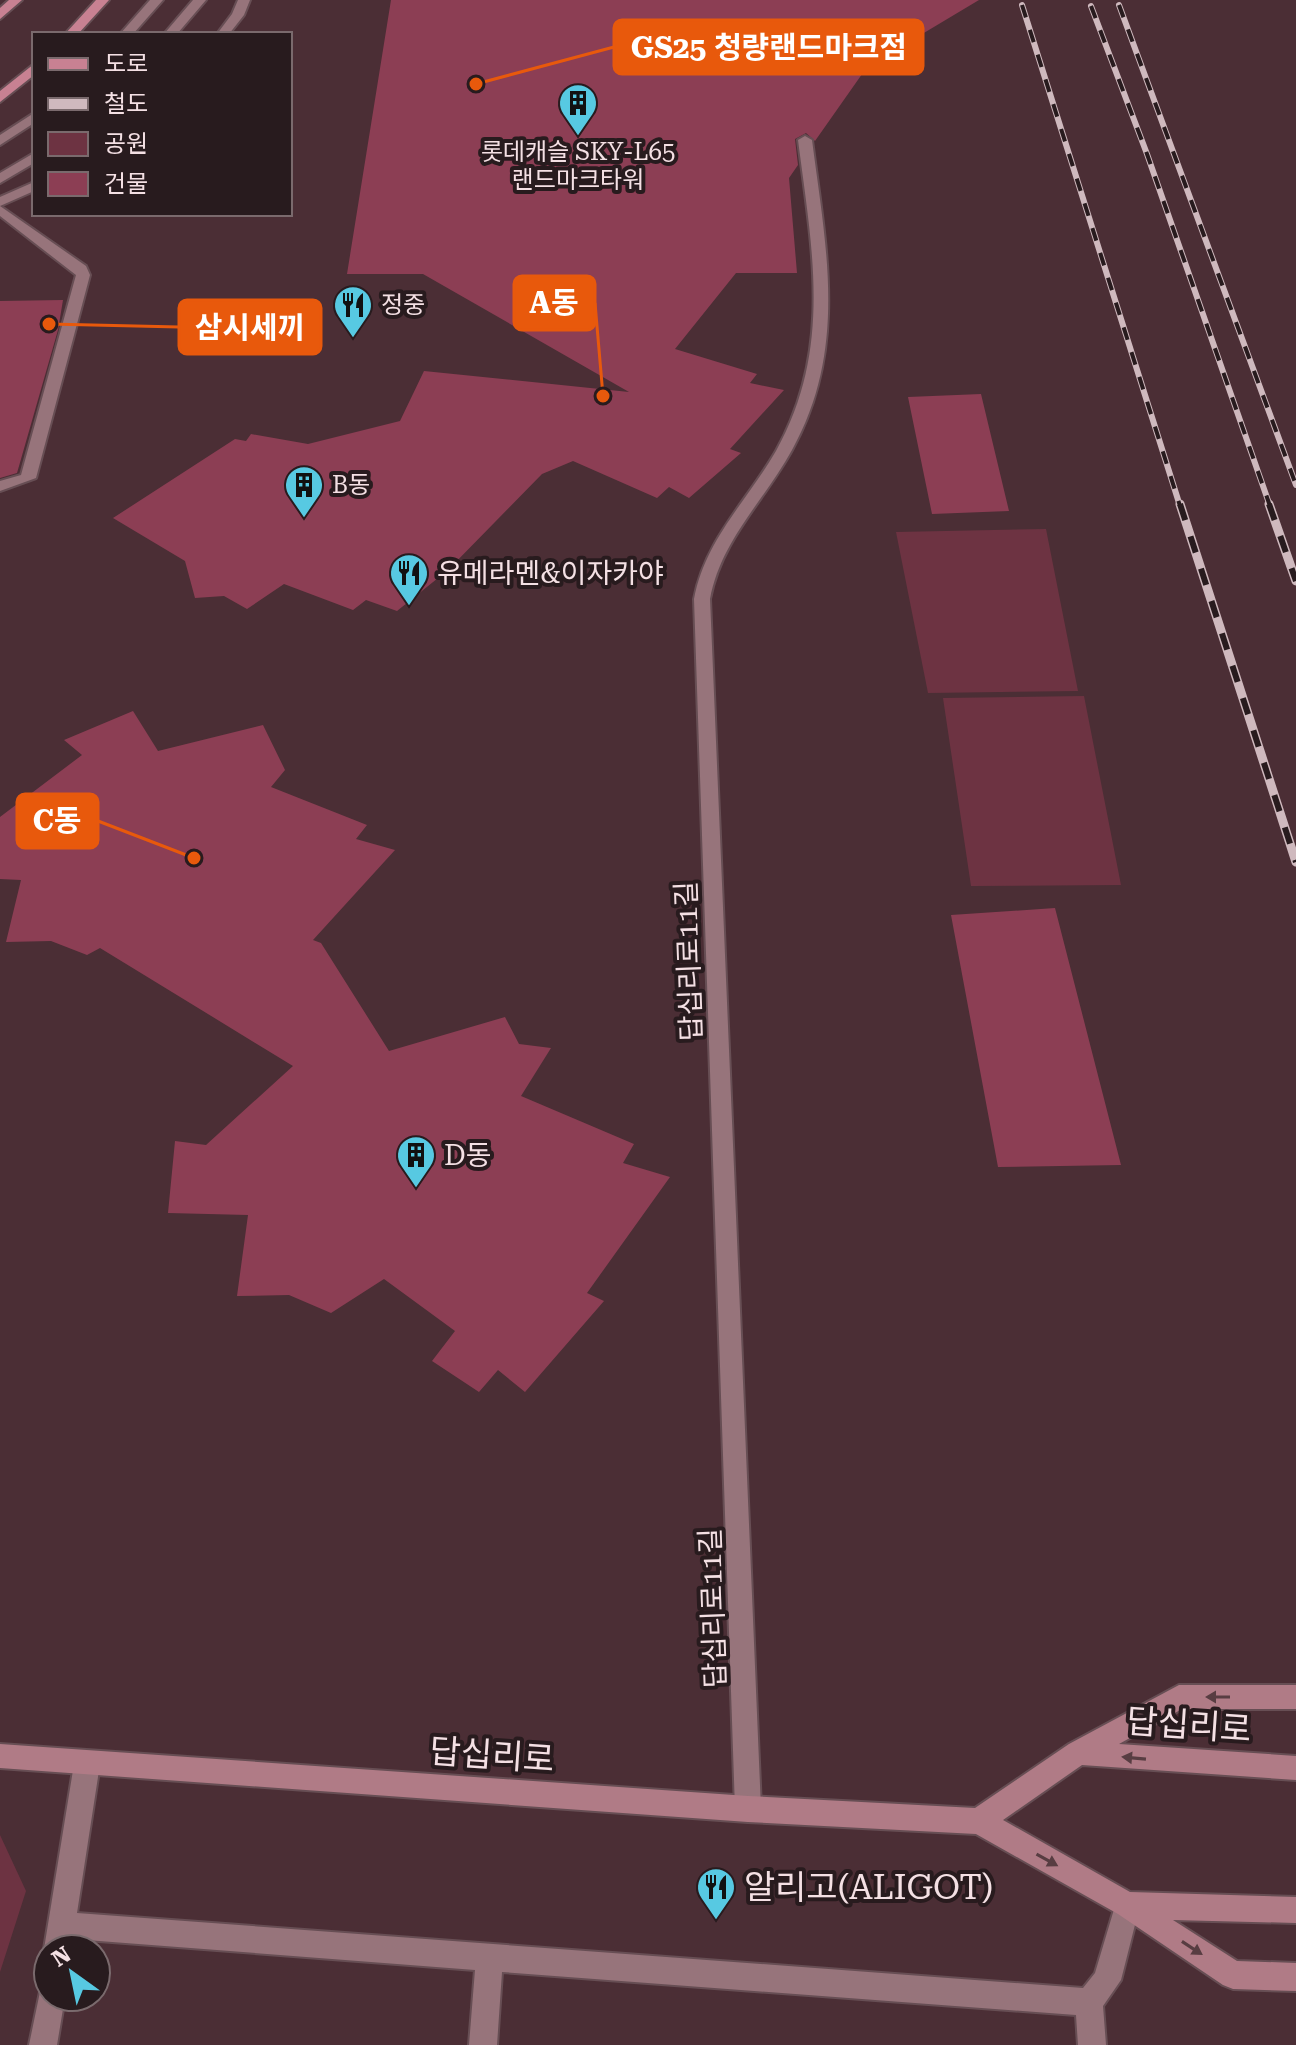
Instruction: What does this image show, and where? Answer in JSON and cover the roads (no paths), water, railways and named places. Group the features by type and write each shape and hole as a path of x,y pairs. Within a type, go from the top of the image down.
{"main road":[{"path":"0,15 16,0"},
{"path":"73,32 103,0"},
{"path":"0,98 32,70"},
{"name":"답십리로","path":"979,1821 1078,1753 1179,1697 1296,1697"},
{"name":"답십리로","path":"1078,1753 1296,1768"},
{"name":"답십리로","path":"0,1756 748,1809 979,1821 1127,1905 1233,1975 1296,1977"},
{"name":"답십리로","path":"1127,1905 1296,1910"}],"street":[{"path":"128,32 157,0"},
{"path":"172,32 200,0"},
{"path":"225,32 238,15 244,0"},
{"path":"0,141 32,118"},
{"name":"답십리로11길","path":"748,1809 702,599 708,572 724,542 786,446 817,352 823,286 805,140"},
{"path":"0,179 32,158"},
{"path":"0,202 32,187"},
{"path":"0,210 81,269 83,275 28,478 0,486"},
{"path":"61,1933 87,1764"},
{"path":"1092,2045 1089,2002 1107,1980 1127,1905"},
{"path":"112,1940 489,1958 1089,2002"},
{"path":"483,2045 489,1958"},
{"path":"43,2045 48,2013"}],"railway":[{"path":"1022,5 1180,506"},
{"path":"1119,5 1296,485"},
{"path":"1091,6 1147,154 1270,506"},
{"path":"1180,504 1296,862"},
{"path":"1269,504 1296,581"}],"place":[{"name":"GS25 청량랜드마크점","path":"476,84"},
{"name":"롯데캐슬 SKY-L65 랜드마크타워","path":"578,137"},
{"name":"삼시세끼","path":"49,324"},
{"name":"정중","path":"353,339"},
{"name":"A동","path":"603,396"},
{"name":"B동","path":"304,519"},
{"name":"유메라멘&이자카야","path":"409,607"},
{"name":"C동","path":"194,858"},
{"name":"D동","path":"416,1189"},
{"name":"알리고(ALIGOT)","path":"716,1921"}]}
